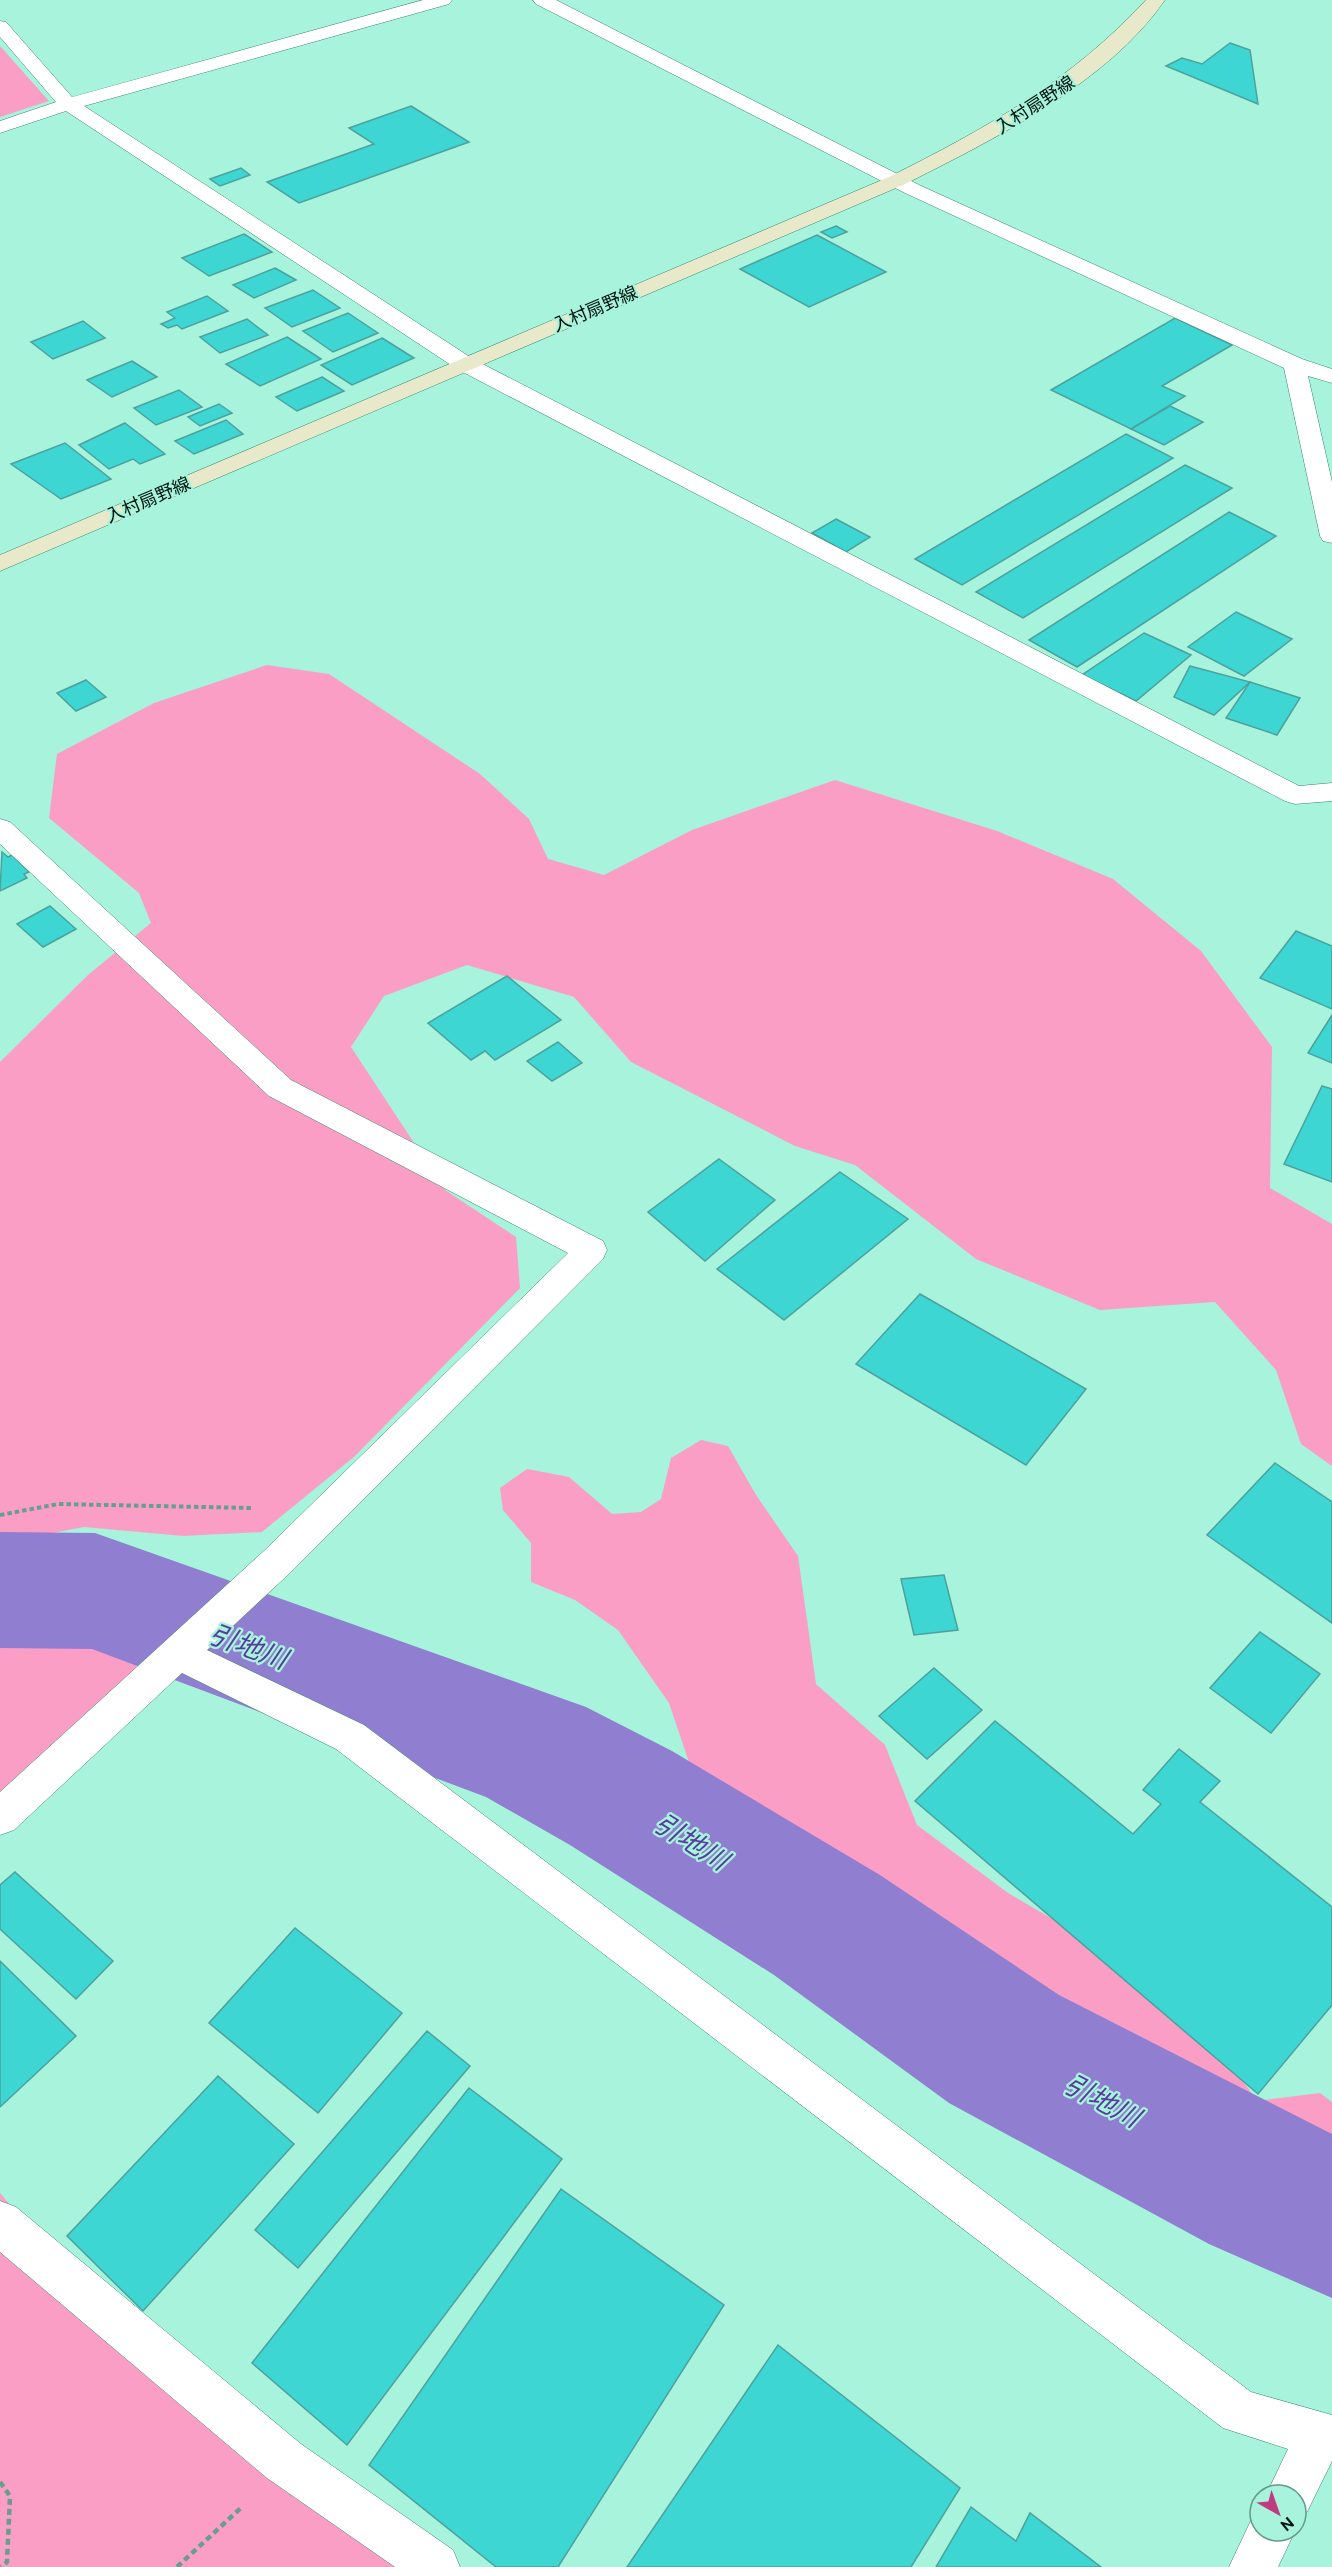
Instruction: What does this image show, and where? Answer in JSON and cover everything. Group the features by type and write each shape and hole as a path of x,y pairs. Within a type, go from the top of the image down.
{"street":[{"path":"0,127 68,104 443,0"},
{"path":"542,0 896,181 1314,370 1332,536"},
{"name":"入村扇野線","path":"0,564 896,181 997,131 1088,70 1156,0"},
{"path":"0,26 68,104 465,364 1295,795 1332,792"},
{"path":"0,828 280,1088 591,1250 278,1561 0,1817"},
{"path":"177,1653 350,1737 1239,2412 1326,2437 1297,2483"},
{"path":"0,2223 284,2461 436,2567"},
{"path":"1253,2567 1265,2543"}],"path":[{"path":"0,1515 58,1504 249,1508 318,1522"},
{"path":"177,2567 244,2506 284,2461"},
{"path":"0,2482 10,2496 7,2562 1,2567"}],"shaded area":[{"path":"0,46 49,101 0,117"},
{"path":"267,665 329,674 480,774 529,819 548,859 604,875 692,830 835,780 997,831 1113,879 1201,951 1272,1047 1270,1188 1332,1224 1332,1466 1301,1444 1276,1370 1215,1302 1100,1310 976,1259 855,1165 795,1146 631,1062 574,997 467,965 384,996 351,1047 445,1190 516,1237 520,1288 355,1456 262,1532 183,1536 84,1527 0,1543 0,1062 88,975 151,923 139,893 49,818 57,754 154,703"},
{"path":"701,1440 728,1446 756,1495 798,1556 816,1684 885,1745 917,1825 1008,1893 1123,1960 1189,2004 1257,2101 1320,2093 1332,2102 1332,2240 1247,2152 1197,2136 1012,2022 927,1939 744,1856 693,1774 669,1703 618,1630 575,1600 531,1582 531,1543 503,1510 500,1488 527,1469 569,1477 612,1514 641,1512 661,1499 671,1458"},
{"path":"71,1623 110,1632 137,1642 136,1672 0,1793 0,1630"},
{"path":"0,2193 22,2219 442,2567 0,2567"}],"building":[{"path":"1230,43 1250,50 1258,104 1166,66 1182,58 1202,64"},
{"path":"411,106 469,142 299,203 267,182 374,144 349,128"},
{"path":"241,168 250,175 220,186 210,179"},
{"path":"836,226 847,232 832,238 821,232"},
{"path":"244,234 272,252 209,276 182,258"},
{"path":"817,235 886,272 809,307 740,269"},
{"path":"275,268 296,280 254,298 233,285"},
{"path":"313,290 340,308 292,327 265,308"},
{"path":"207,296 228,311 182,329 177,325 168,328 161,324 175,318 167,312"},
{"path":"348,313 378,333 333,352 303,331"},
{"path":"1175,318 1232,345 1162,386 1185,396 1131,429 1051,390"},
{"path":"247,319 268,335 220,353 200,337"},
{"path":"83,321 105,338 53,359 31,342"},
{"path":"287,337 321,359 260,386 226,364"},
{"path":"382,338 414,358 352,385 321,365"},
{"path":"132,361 157,377 112,397 87,380"},
{"path":"322,377 344,391 297,411 276,397"},
{"path":"179,390 202,407 156,425 134,408"},
{"path":"219,404 232,413 200,426 188,417"},
{"path":"1170,406 1203,422 1164,445 1131,429"},
{"path":"226,420 243,434 194,454 175,441"},
{"path":"125,423 165,454 140,464 133,459 109,469 79,445"},
{"path":"1126,434 1173,458 962,585 915,559"},
{"path":"65,443 111,479 61,499 11,464"},
{"path":"1185,465 1232,488 1023,618 976,592"},
{"path":"1229,512 1276,536 1077,667 1029,640"},
{"path":"836,519 870,537 846,552 812,533"},
{"path":"1236,612 1292,639 1244,676 1188,647"},
{"path":"1144,633 1191,655 1136,701 1082,675"},
{"path":"1190,666 1250,682 1214,715 1174,697"},
{"path":"86,680 106,697 76,711 57,693"},
{"path":"1250,682 1300,698 1277,735 1226,718"},
{"path":"2,852 8,857 12,855 29,872 24,874 27,878 0,891"},
{"path":"50,906 76,929 43,947 17,924"},
{"path":"1296,931 1332,946 1332,1009 1260,978"},
{"path":"507,976 561,1020 495,1060 485,1051 471,1060 428,1023"},
{"path":"1332,1015 1332,1063 1308,1053"},
{"path":"558,1042 582,1063 552,1081 527,1061"},
{"path":"1322,1086 1332,1089 1332,1182 1284,1164"},
{"path":"719,1159 775,1200 705,1261 648,1212"},
{"path":"840,1172 908,1219 784,1320 717,1269"},
{"path":"920,1294 1086,1389 1026,1465 856,1364"},
{"path":"1275,1463 1332,1502 1332,1623 1207,1535"},
{"path":"944,1575 958,1630 914,1635 901,1579"},
{"path":"1260,1632 1320,1674 1271,1733 1210,1688"},
{"path":"934,1668 982,1710 927,1759 879,1716"},
{"path":"995,1721 1133,1834 1161,1804 1143,1790 1179,1749 1220,1781 1200,1802 1332,1907 1332,2005 1258,2094 915,1801"},
{"path":"15,1872 113,1961 76,1999 0,1929 0,1885"},
{"path":"295,1928 402,2013 318,2113 209,2023"},
{"path":"0,1961 76,2036 0,2107"},
{"path":"427,2031 470,2066 298,2268 255,2230"},
{"path":"218,2076 294,2144 143,2311 67,2236"},
{"path":"469,2088 562,2159 347,2445 252,2363"},
{"path":"561,2189 724,2305 558,2567 496,2567 369,2465"},
{"path":"778,2345 960,2488 911,2567 627,2567"},
{"path":"971,2507 1016,2541 1030,2513 1101,2567 936,2567"}],"waterway":[{"name":"引地川","path":"0,1590 95,1591 536,1752 621,1798 827,1925 1004,2049 1266,2187 1332,2217"}]}
